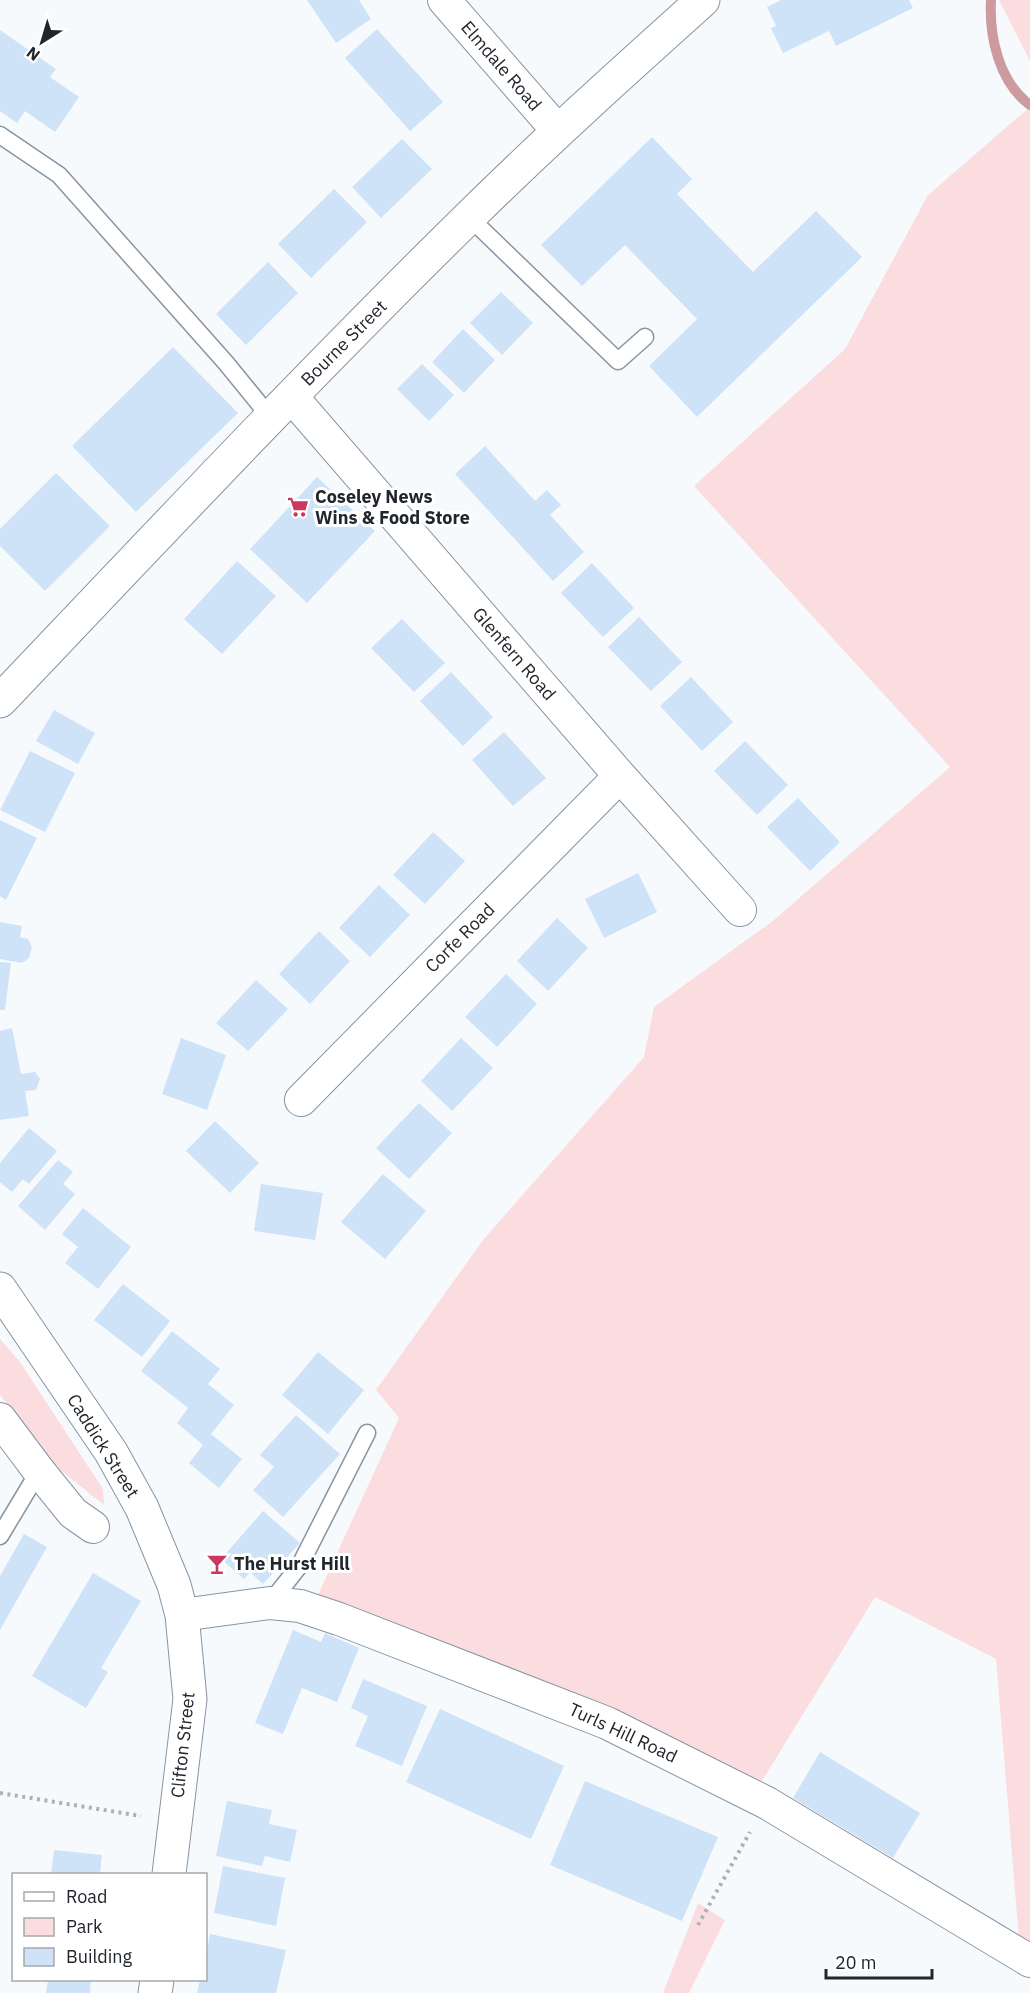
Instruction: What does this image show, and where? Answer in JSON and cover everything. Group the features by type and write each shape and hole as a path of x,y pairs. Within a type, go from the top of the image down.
{"street":[{"name":"Elmdale Road","path":"444,0 558,131"},
{"name":"Bourne Street","path":"0,701 281,406 469,217 558,131 703,0"},
{"name":"Glenfern Road","path":"281,406 740,910"},
{"name":"Corfe Road","path":"301,1100 620,776"},
{"name":"Caddick Street","path":"0,1289 111,1452 142,1508 174,1585 182,1615"},
{"path":"0,1419 73,1513 93,1527"},
{"name":"Turls Hill Road","path":"182,1615 270,1603 300,1606 607,1723 767,1803 1030,1961"},
{"name":"Clifton Street","path":"169,1873 190,1699 182,1615"}],"lane":[{"path":"0,135 59,175 218,354 281,406"},
{"path":"469,217 618,361 645,338"},
{"path":"270,1603 300,1565 368,1433"},
{"path":"0,1536 39,1471"}],"path":[{"path":"0,1793 175,1822"},
{"path":"698,1925 767,1803"}],"green space":[{"path":"999,0 1030,0 1030,61"},
{"path":"1030,107 1030,1947 1019,1940 996,1659 875,1597 762,1781 317,1597 399,1418 376,1390 483,1240 644,1057 654,1007 774,920 950,767 694,486 845,349 928,195"},
{"path":"0,1339 20,1362 103,1489 104,1505 59,1469 0,1395"},
{"path":"698,1903 725,1920 689,1993 663,1993"}],"building":[{"path":"307,0 359,0 371,19 336,43"},
{"path":"781,0 909,0 913,8 836,46 829,31 783,53 771,28 776,26 767,7"},
{"path":"377,29 443,102 410,131 345,58"},
{"path":"0,30 56,69 50,77 79,97 55,132 25,111 17,123 0,111"},
{"path":"652,137 692,179 677,194 753,272 816,211 862,257 697,417 649,366 697,319 625,245 582,286 541,245"},
{"path":"402,139 432,169 381,218 352,187"},
{"path":"334,189 367,222 311,278 278,244"},
{"path":"268,262 298,293 246,345 216,314"},
{"path":"501,292 533,323 502,355 470,323"},
{"path":"463,329 495,360 464,393 432,362"},
{"path":"173,347 238,413 136,512 72,446"},
{"path":"422,364 454,395 429,421 397,389"},
{"path":"485,446 535,501 547,490 561,505 550,515 584,552 553,581 455,474"},
{"path":"56,473 110,526 45,591 0,546 0,529"},
{"path":"317,477 375,531 307,603 250,549"},
{"path":"237,561 276,596 222,654 184,619"},
{"path":"592,563 634,608 603,637 561,593"},
{"path":"639,617 682,662 651,691 608,647"},
{"path":"402,619 445,663 414,692 371,648"},
{"path":"451,672 493,717 463,746 420,701"},
{"path":"691,677 733,722 702,751 660,706"},
{"path":"54,710 95,733 78,764 36,741"},
{"path":"504,732 546,778 513,806 472,760"},
{"path":"745,741 788,785 757,815 714,771"},
{"path":"30,751 75,773 45,832 0,810"},
{"path":"798,798 840,842 810,871 767,827"},
{"path":"0,820 37,838 6,900 0,896"},
{"path":"433,832 465,861 425,904 393,875"},
{"path":"638,873 657,912 604,938 585,899"},
{"path":"379,885 410,915 370,957 339,928"},
{"path":"557,918 588,948 548,991 517,961"},
{"path":"0,922 22,926 20,937 28,939 32,947 29,958 22,963 0,959"},
{"path":"319,931 350,961 310,1004 279,974"},
{"path":"0,962 11,963 5,1010 0,1010"},
{"path":"506,974 537,1004 497,1047 465,1017"},
{"path":"256,980 288,1009 248,1051 216,1023"},
{"path":"12,1028 21,1074 35,1072 40,1079 36,1090 25,1091 29,1116 0,1120 0,1031"},
{"path":"181,1038 226,1055 207,1110 162,1094"},
{"path":"461,1038 493,1068 452,1111 421,1081"},
{"path":"419,1103 452,1133 409,1179 376,1148"},
{"path":"215,1121 259,1163 230,1193 186,1151"},
{"path":"29,1128 57,1151 29,1184 23,1179 12,1192 0,1182 0,1163"},
{"path":"58,1160 73,1172 63,1184 75,1194 45,1230 18,1206"},
{"path":"383,1174 426,1211 385,1259 341,1222"},
{"path":"261,1184 323,1193 315,1240 254,1231"},
{"path":"83,1208 131,1247 98,1289 65,1263 78,1247 62,1234"},
{"path":"123,1284 170,1321 142,1357 94,1320"},
{"path":"172,1331 220,1369 208,1384 234,1405 211,1434 242,1459 219,1488 189,1463 203,1445 177,1423 188,1408 141,1371"},
{"path":"318,1352 364,1390 328,1434 282,1395"},
{"path":"296,1415 340,1454 283,1517 253,1490 274,1467 260,1455"},
{"path":"263,1511 300,1543 263,1584 250,1572 244,1579 221,1559"},
{"path":"24,1534 47,1547 0,1630 0,1576"},
{"path":"93,1573 141,1601 101,1668 108,1672 86,1708 32,1676"},
{"path":"293,1630 321,1642 325,1633 359,1648 337,1702 302,1688 283,1734 255,1723"},
{"path":"363,1679 427,1706 402,1766 355,1746 368,1716 351,1708"},
{"path":"440,1709 564,1766 531,1839 406,1782"},
{"path":"820,1752 920,1813 893,1858 793,1798"},
{"path":"585,1781 718,1837 682,1921 550,1865"},
{"path":"227,1801 272,1810 269,1824 297,1830 290,1862 265,1856 262,1866 216,1856"},
{"path":"54,1850 102,1855 100,1873 51,1873"},
{"path":"223,1866 285,1878 276,1926 214,1913"},
{"path":"210,1934 286,1950 276,1993 197,1993 200,1981 207,1981 207,1950"},
{"path":"48,1981 91,1981 90,1993 46,1993"}],"waterway":[{"path":"991,0 992,29 998,58 1011,84 1030,105"}],"place":[{"name":"Coseley News Wins & Food Store","path":"298,507"},
{"name":"The Hurst Hill","path":"217,1564"}]}
